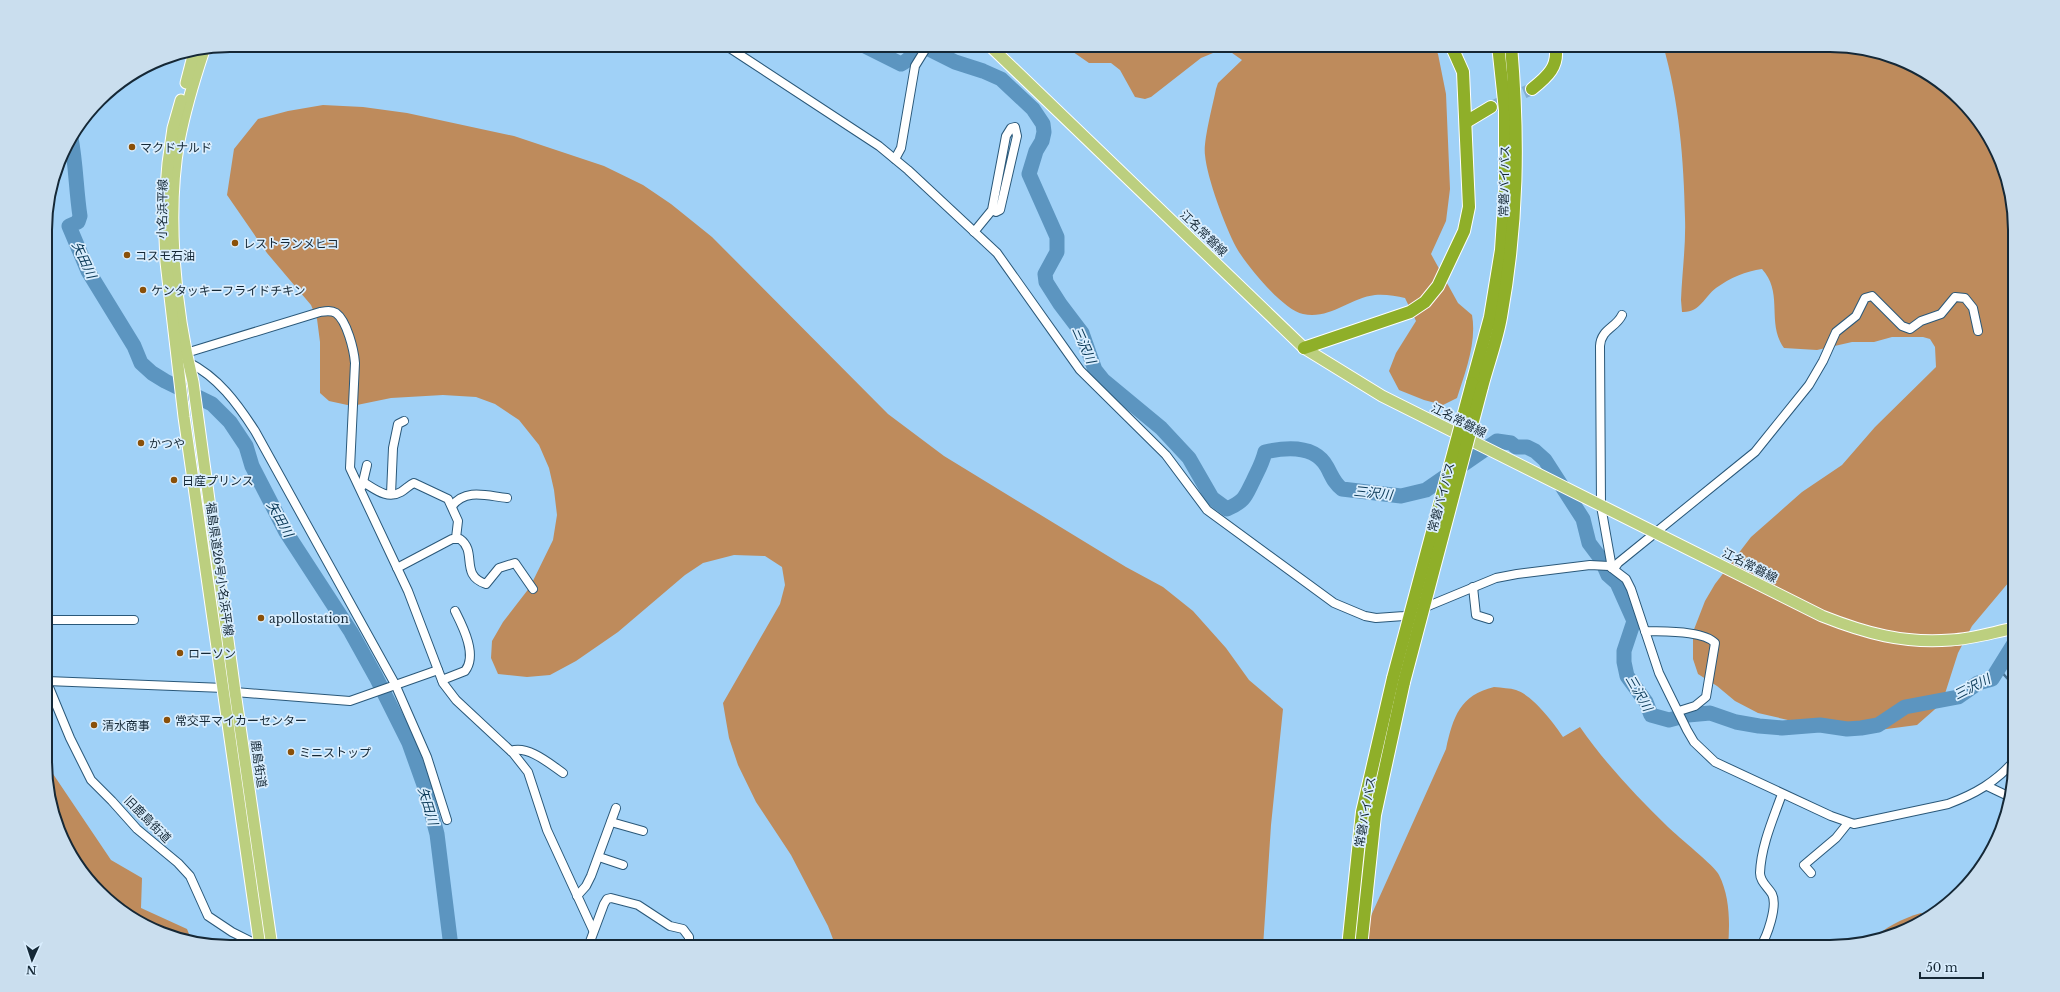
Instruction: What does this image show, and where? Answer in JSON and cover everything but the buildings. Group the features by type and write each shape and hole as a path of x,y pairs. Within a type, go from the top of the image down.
{"highway":[{"path":"1304,348 1410,312 1432,296 1464,231 1468,218 1469,195 1463,72 1461,63 1454,52"},
{"name":"常磐バイパス","path":"1349,940 1362,812 1399,680 1477,385 1490,317 1501,250 1506,190 1505,110 1499,52"},
{"name":"常磐バイパス","path":"1477,385 1501,318 1512,242 1517,188 1517,109 1512,52"},
{"path":"1532,89 1548,77 1553,68 1557,52"},
{"path":"1466,122 1491,107"},
{"name":"常磐バイパス","path":"1362,940 1376,815 1399,680"}],"main road":[{"name":"江名常磐線","path":"996,52 1304,348 1382,396 1822,616 1866,632 1908,640 1951,640 2008,629"},
{"name":"小名浜平線","path":"197,419 193,382 187,357 176,278 174,224 179,142 188,101 203,54"},
{"name":"小名浜平線","path":"184,410 166,262 164,213 173,128 193,56"},
{"name":"福島県道26号小名浜平線","path":"184,410 260,940"},
{"name":"鹿島街道","path":"197,419 271,940"}],"street":[{"path":"736,52 879,146 997,253 1010,269 1080,370 1166,455 1207,510 1334,604 1365,616 1376,618 1404,616 1433,606 1496,578 1590,565 1613,569 1626,579 1659,673 1694,742 1706,756 1714,762 1848,823 1863,824 1948,804 1979,792 1997,780 2008,768"},
{"path":"895,159 901,148 915,66 924,52"},
{"path":"974,232 992,210 1006,136 1011,128 1015,128 1017,136 1000,210 996,212 992,210"},
{"path":"1613,569 1618,562 1657,533 1755,452 1808,385 1823,361 1836,332 1856,316 1865,298 1872,296 1902,326 1910,329 1921,322 1941,314 1955,297 1965,298 1973,308 1978,331"},
{"path":"187,357 320,312 335,312 344,322 355,356 350,464 361,491 398,568 442,680 456,700 511,751 523,765 532,781 546,830 593,930"},
{"path":"1613,569 1601,506 1601,338 1605,331 1619,322 1622,315"},
{"path":"187,357 230,395 252,426 395,684 428,757 447,820"},
{"path":"391,494 393,448 398,424 404,421"},
{"path":"361,491 367,465"},
{"path":"363,482 380,492 391,494 400,492 414,483 448,499 458,520 456,538"},
{"path":"452,506 458,499 466,495 507,498"},
{"path":"398,568 456,538 462,540 469,554 469,568 471,574 484,584 489,583 499,568 515,563 533,589"},
{"path":"1473,587 1476,615 1489,619"},
{"path":"442,680 465,670 468,665 469,641 455,610"},
{"path":"52,620 134,620"},
{"path":"1645,631 1689,633 1705,637 1715,643 1706,697 1695,706 1679,711"},
{"path":"235,692 332,701 350,701 438,670"},
{"path":"52,680 224,688"},
{"name":"旧鹿島街道","path":"52,693 70,738 91,780 138,829 190,876 208,916 232,932 249,940"},
{"path":"511,751 517,749 530,753 563,773"},
{"path":"1987,786 2005,795"},
{"path":"1764,940 1769,931 1773,901 1772,894 1762,880 1761,869 1767,835 1782,794"},
{"path":"577,896 586,886 599,857 616,808"},
{"path":"610,822 643,831"},
{"path":"1811,873 1804,866 1836,838 1848,823"},
{"path":"599,857 623,865"},
{"path":"590,940 607,900 616,898 638,905 670,926 683,929 689,937 689,940"}],"shaded area":[{"path":"1073,52 1215,52 1201,58 1151,97 1145,99 1135,97 1120,70 1111,63 1089,63"},
{"path":"1231,52 1437,52 1438,54 1446,94 1450,189 1446,221 1431,254 1458,303 1472,315 1473,325 1472,347 1457,398 1443,405 1424,400 1399,390 1389,371 1396,353 1416,321 1405,298 1375,295 1357,300 1322,314 1303,314 1295,311 1276,296 1256,275 1241,255 1236,247 1217,202 1206,165 1205,141 1218,83 1242,60"},
{"path":"1665,52 1842,52 1865,55 1887,61 1909,70 1929,82 1956,104 1978,131 1990,151 1999,173 2005,195 2008,218 2008,583 1972,626 1958,653 1942,703 1917,725 1879,730 1855,729 1823,724 1801,723 1758,713 1735,701 1717,686 1698,674 1693,659 1693,632 1705,601 1715,584 1751,537 1802,492 1842,465 1875,427 1936,367 1935,347 1930,339 1923,337 1892,337 1874,342 1852,342 1817,350 1784,348 1776,328 1772,288 1769,278 1762,269 1744,273 1727,281 1716,288 1698,307 1688,312 1682,312 1681,300 1685,228 1682,153 1677,109"},
{"path":"323,105 363,107 407,113 514,136 604,166 643,185 671,204 712,237 888,414 944,456 1126,567 1163,587 1193,611 1226,648 1249,680 1283,709 1271,825 1263,940 833,940 828,926 791,855 756,802 738,765 729,738 723,703 780,604 785,585 782,567 765,556 734,555 703,563 685,575 618,632 576,661 550,675 527,677 498,674 491,658 492,641 503,622 530,587 553,540 557,515 554,490 549,468 539,445 519,420 495,404 476,397 443,395 391,398 352,406 329,401 320,393 320,342 317,319 311,305 267,253 227,195 234,149 258,119 288,111"},
{"path":"1494,687 1509,688 1522,693 1536,703 1563,737 1580,727 1610,766 1633,791 1668,827 1704,858 1719,875 1723,883 1727,901 1729,919 1728,940 1360,940 1446,749 1455,717 1466,702 1482,691"},
{"path":"52,772 111,860 142,878 141,908 187,929 190,936 173,931 151,922 121,903 104,888 89,871 70,841 61,819 55,797"},
{"path":"1921,913 1922,914 1909,922 1881,933 1894,924"}],"waterway":[{"name":"三沢川","path":"877,52 901,64 908,60 916,52"},
{"name":"三沢川","path":"935,52 955,62 983,71 1001,79 1033,109 1043,124 1044,132 1042,141 1036,151 1029,174 1057,237 1057,252 1045,274 1046,282 1060,304 1082,333 1095,370 1103,380 1161,428 1189,458 1212,498 1227,509 1238,504 1244,498 1260,467 1265,452 1282,449 1300,449 1308,451 1322,460 1335,482 1342,489 1401,496 1426,490 1497,441 1511,443 1516,447 1527,447 1535,451 1545,460 1583,519 1589,543 1601,559 1608,575 1617,583 1634,621 1624,651 1624,662 1627,676 1646,702 1651,715 1669,720 1688,715 1710,713 1736,722 1782,728 1820,725 1847,729 1878,725 1905,707 1958,697 1978,683 1992,679 2008,653"},
{"name":"矢田川","path":"72,147 80,216 78,222 69,226 88,271 134,346 141,363 152,373 165,381 212,404 230,422 246,446 252,466 286,532 351,632 376,677 409,743 424,785 437,834 450,940"},
{"path":"1998,668 2008,679"}],"tunnel":[{"path":"1491,107 1532,89"}],"place":[{"name":"マクドナルド","path":"132,147"},
{"name":"レストランメヒコ","path":"235,243"},
{"name":"コスモ石油","path":"127,255"},
{"name":"ケンタッキーフライドチキン","path":"143,290"},
{"name":"かつや","path":"141,443"},
{"name":"日産プリンス","path":"174,480"},
{"name":"apollostation","path":"261,618"},
{"name":"ローソン","path":"180,653"},
{"name":"常交平マイカーセンター","path":"167,720"},
{"name":"清水商事","path":"94,725"},
{"name":"ミニストップ","path":"291,752"}]}
